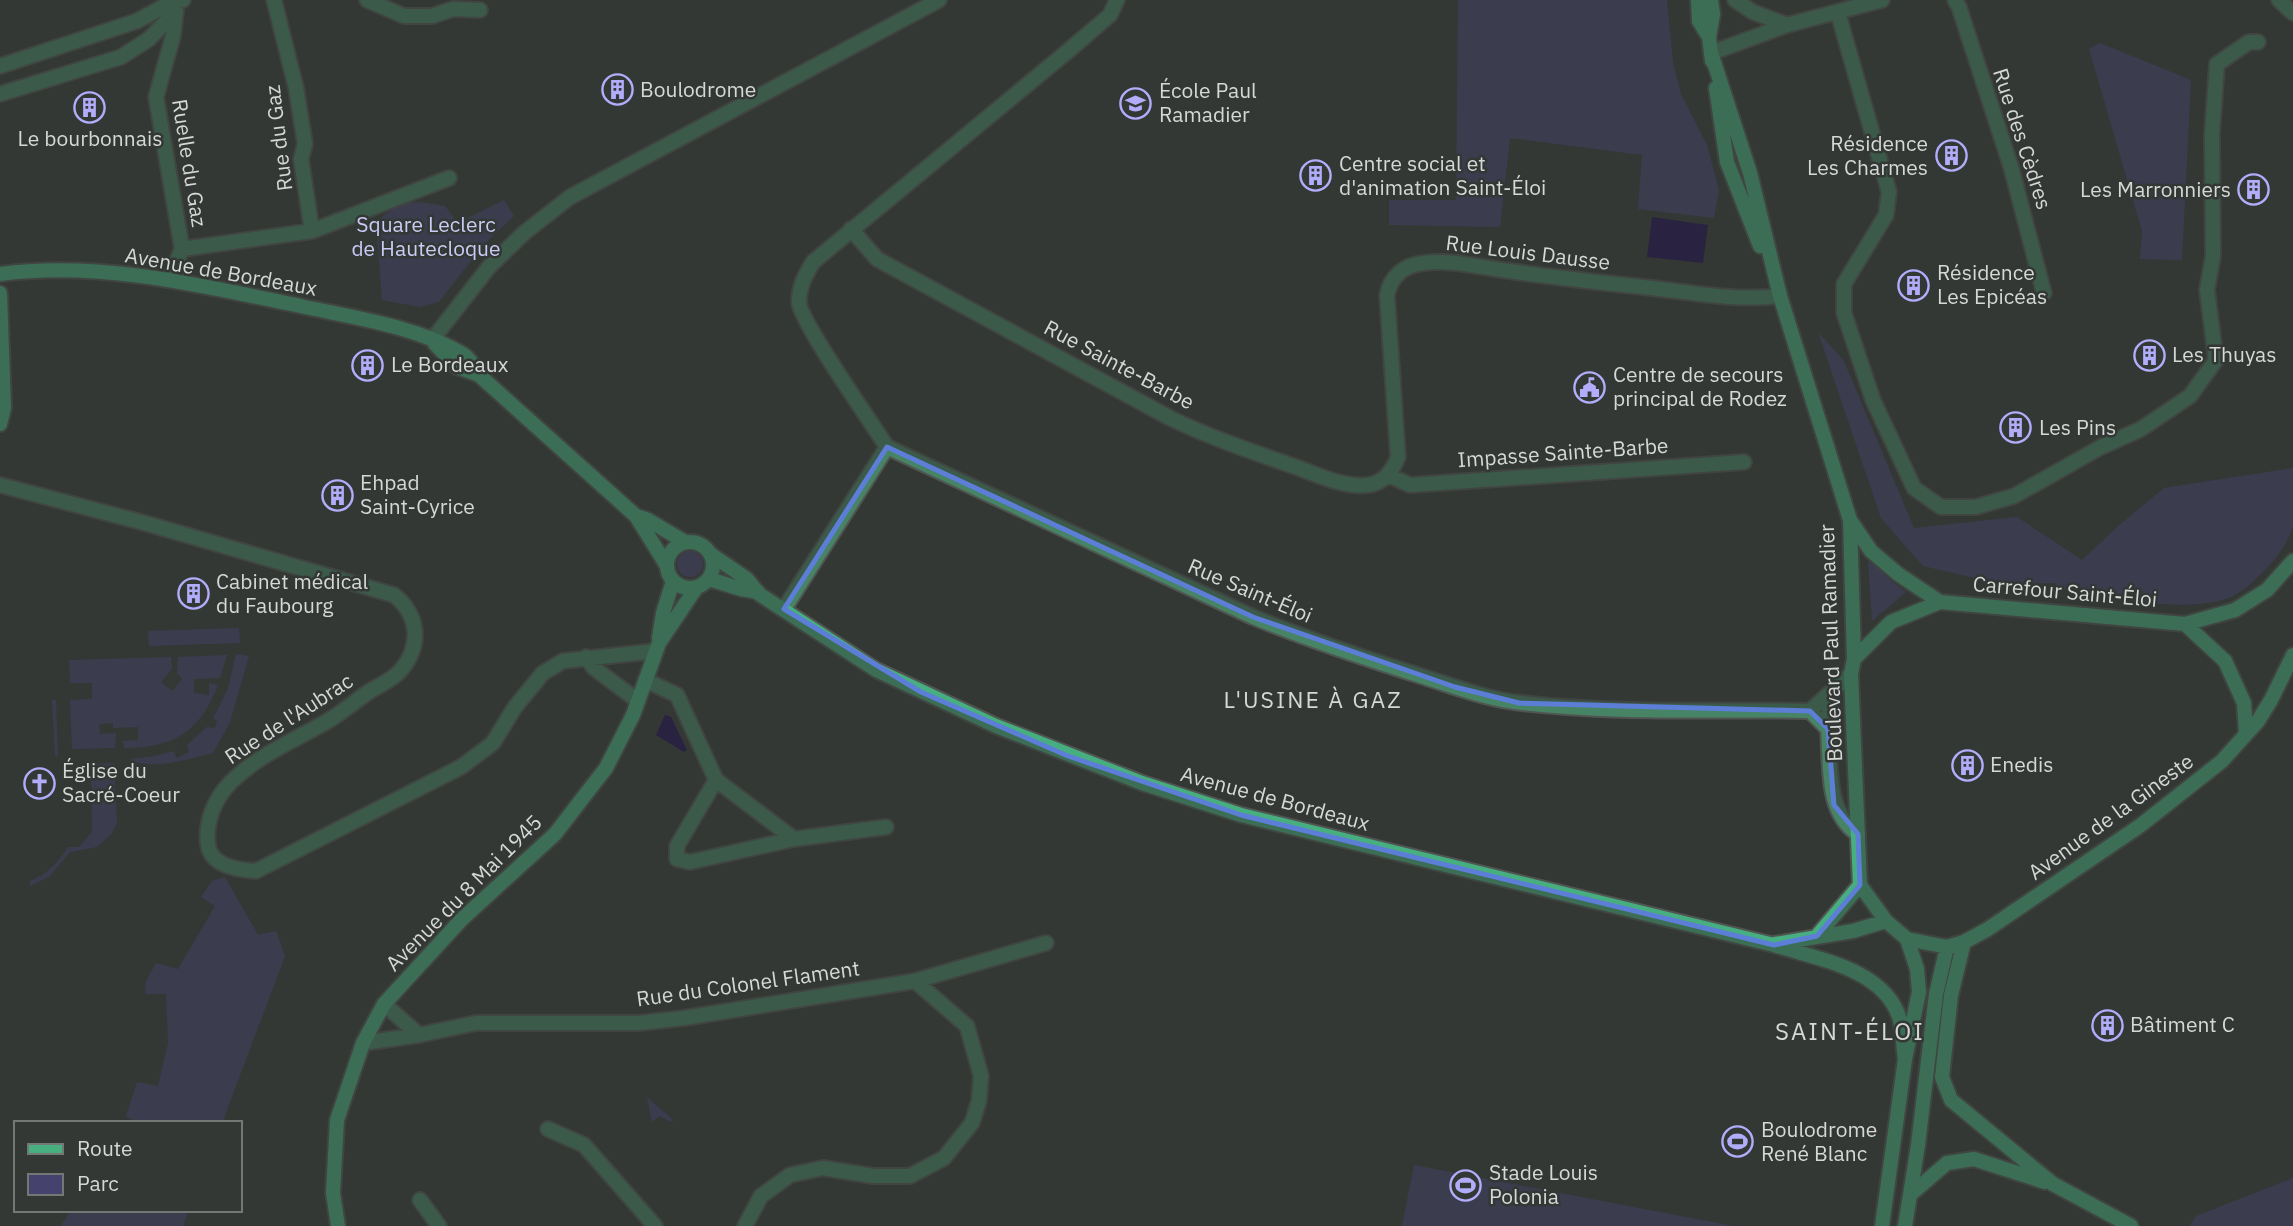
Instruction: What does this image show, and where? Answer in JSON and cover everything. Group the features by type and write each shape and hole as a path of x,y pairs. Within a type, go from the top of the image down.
{"main road":[{"name":"Boulevard Paul Ramadier","path":"1698,0 1699,21 1709,37"},
{"name":"Boulevard Paul Ramadier","path":"1711,0 1711,53 1750,173 1780,296 1850,520 1854,659 1851,674 1860,885"},
{"name":"Avenue de Bordeaux","path":"0,274 42,270 169,280 418,334 466,355 479,375 636,516 667,566"},
{"path":"0,293 4,408 0,424"},
{"name":"Avenue de Bordeaux","path":"636,516 685,542"},
{"name":"Carrefour Saint-Éloi","path":"1850,520 1871,551 1898,574 1940,602"},
{"path":"685,542 701,544 712,555 713,571 702,586 680,586 673,581 667,566 671,551 685,542"},
{"name":"Avenue de Bordeaux","path":"712,555 747,579 758,592 876,670 1056,751 1142,783 1241,815 1774,945 1817,936"},
{"name":"Carrefour Saint-Éloi","path":"1854,659 1891,622 1940,602 2185,624 2235,610 2267,590 2293,561"},
{"name":"Avenue de Bordeaux","path":"709,579 758,592"},
{"name":"Avenue du 8 Mai 1945","path":"338,1226 332,1193 337,1120 363,1043 384,1004 462,919 555,834 606,768 638,701 657,647 663,613 673,581"},
{"name":"Avenue du 8 Mai 1945","path":"657,647 696,588"},
{"name":"Carrefour Saint-Éloi","path":"2185,624 2225,661 2244,703 2246,733"},
{"name":"Avenue de la Gineste","path":"1907,939 1947,947 1964,942 1988,929 2177,799 2222,761 2258,721 2293,656"},
{"path":"1817,936 1860,885 1886,921 1907,939 1917,969 1919,992 1905,1059 1882,1226"},
{"path":"1817,936 1853,931 1886,921"},
{"path":"1964,942 1951,995 1942,1077 1951,1100 2053,1184"},
{"path":"1774,945 1849,970 1873,982 1887,994 1900,1019 1905,1059"},
{"path":"1905,1226 1936,994 1947,947"},
{"path":"1911,1194 1947,1163 1975,1159 2053,1184 2132,1226"}],"street":[{"name":"Rue du Gaz","path":"274,0 296,88 305,144 301,159 312,231"},
{"path":"366,0 404,16 432,16 453,9 480,10"},
{"path":"432,341 489,267 524,233 570,197 939,0"},
{"path":"784,609 887,447 810,328 799,306 801,284 813,262 1110,15 1117,0"},
{"path":"1735,0 1753,12 1787,24"},
{"path":"1711,53 1787,24 1882,0"},
{"name":"Rue des Cèdres","path":"1955,0 2011,167 2044,293"},
{"path":"2279,0 2293,13"},
{"path":"0,66 137,21 172,3"},
{"path":"0,94 121,57 149,39 172,3"},
{"name":"Ruelle du Gaz","path":"169,280 183,249 156,97 173,36 172,3"},
{"path":"1838,13 1889,192 1886,215 1844,284 1844,313 1872,400 1914,488 1941,507 1976,507 2014,496 2101,447 2141,429 2190,396 2216,360 2207,290 2213,256 2212,134 2217,64 2249,42 2258,42"},
{"path":"183,249 312,231 449,178"},
{"name":"Rue Sainte-Barbe","path":"851,229 877,259 1207,436 1345,484 1370,485 1388,475"},
{"name":"Rue Louis Dausse","path":"1388,475 1398,457 1387,295 1390,283 1396,275 1409,266 1425,262 1451,263 1749,299 1780,296"},
{"name":"Rue Saint-Éloi","path":"887,447 1253,617 1303,638 1455,687 1531,704 1633,710 1810,711"},
{"name":"Impasse Sainte-Barbe","path":"1388,475 1410,485 1744,462"},
{"name":"Rue de l'Aubrac","path":"0,485 164,528 394,595 409,608 415,627 414,651 400,672 332,718 253,764 229,784 216,803 207,825 209,850 229,867 256,871 461,767 493,743 515,707 543,673 563,661 657,647"},
{"path":"586,657 594,668 638,701"},
{"path":"1828,729 1810,711 1851,674"},
{"path":"645,680 677,695 716,780 794,839"},
{"path":"1830,693 1828,729 1834,805 1845,824 1858,834"},
{"path":"716,780 677,846 677,859 690,862 794,839 886,827"},
{"name":"Rue du Colonel Flament","path":"363,1043 476,1023 656,1021 915,981 1046,943"},
{"path":"745,1226 761,1196 790,1175 823,1168 873,1176 910,1177 944,1158 972,1122 979,1101 981,1076 967,1026 915,981"},
{"path":"384,1004 419,1035"},
{"path":"548,1129 584,1145 655,1226"},
{"path":"420,1200 439,1226"}],"highlighted area":[{"path":"887,447 1253,617 1455,687 1519,703 1810,711 1828,729 1834,805 1858,834 1860,885 1817,936 1774,945 1241,815 1068,756 921,692 784,609"}],"green space":[{"path":"1458,0 1667,0 1673,63 1681,94 1707,145 1719,190 1714,218 1638,209 1642,155 1510,138 1500,227 1389,225 1389,200 1456,200"},
{"path":"2100,43 2191,80 2182,260 2140,259 2142,231 2089,49"},
{"name":"Square Leclerc de Hautecloque","path":"504,200 514,216 484,244 439,302 420,307 382,300 376,222 401,205 416,202 445,206 458,223"},
{"path":"1818,332 1844,361 1914,528 2017,517 2082,560 2164,488 2293,468 2291,532 2273,561 2243,590 2217,601 2195,604 2171,605 2121,600 2054,588 2057,583 2001,584 1923,566 1881,518"},
{"path":"690,551 699,555 703,564 699,573 690,577 681,573 677,564 681,555"},
{"path":"1871,561 1906,592 1872,621 1868,562"},
{"path":"239,628 240,643 149,646 148,631"},
{"path":"236,654 249,656 230,722 213,753 159,764 138,763 130,759 173,751 177,758 189,752 187,745 207,727 215,728 217,720 213,719 228,688"},
{"path":"227,655 220,678 194,679 194,693 209,695 209,683 218,685 203,715 183,734 157,745 124,748 123,741 138,740 138,727 113,728 113,723 99,724 100,734 116,733 115,748 72,749 70,700 92,699 92,683 70,683 69,660 171,657 172,669 161,682 172,691 182,679 177,673 178,657"},
{"path":"52,700 56,700 58,756 55,756"},
{"path":"114,763 117,822 112,833 97,847 70,852 50,876 30,886 30,881 52,867 68,847 79,847 92,832 91,764"},
{"path":"225,877 258,935 276,931 285,956 223,1121 135,1121 126,1116 137,1082 158,1086 168,1043 166,994 145,994 146,981 156,963 178,969 215,906 201,897 212,881"},
{"path":"647,1097 673,1120 671,1122 660,1116 652,1122"},
{"name":"Stade Louis Polonia","path":"1414,1165 1733,1226 1402,1226"},
{"path":"2293,1178 2293,1226 2190,1226 2196,1216"},
{"path":"70,1212 188,1212 183,1226 61,1226"}],"shaded area":[{"path":"1652,217 1708,225 1703,263 1647,257"},
{"path":"665,715 671,717 687,750 684,752 656,735"}],"place":[{"name":"Boulodrome","path":"617,90"},
{"name":"École Paul Ramadier","path":"1136,103"},
{"name":"Le bourbonnais","path":"90,107"},
{"name":"Résidence Les Charmes","path":"1951,156"},
{"name":"Centre social et d'animation Saint-Éloi","path":"1316,176"},
{"name":"Les Marronniers","path":"2254,190"},
{"name":"Résidence Les Epicéas","path":"1914,285"},
{"name":"Les Thuyas","path":"2149,355"},
{"name":"Le Bordeaux","path":"368,365"},
{"name":"Centre de secours principal de Rodez","path":"1590,387"},
{"name":"Les Pins","path":"2016,428"},
{"name":"Ehpad Saint-Cyrice","path":"337,495"},
{"name":"Cabinet médical du Faubourg","path":"193,594"},
{"name":"Enedis","path":"1967,765"},
{"name":"Église du Sacré-Coeur","path":"39,783"},
{"name":"Bâtiment C","path":"2107,1025"},
{"name":"Boulodrome René Blanc","path":"1738,1142"},
{"name":"Stade Louis Polonia","path":"1466,1185"}],"district":[{"name":"L'USINE À GAZ","path":"1313,700"},
{"name":"SAINT-ÉLOI","path":"1850,1032"}]}
